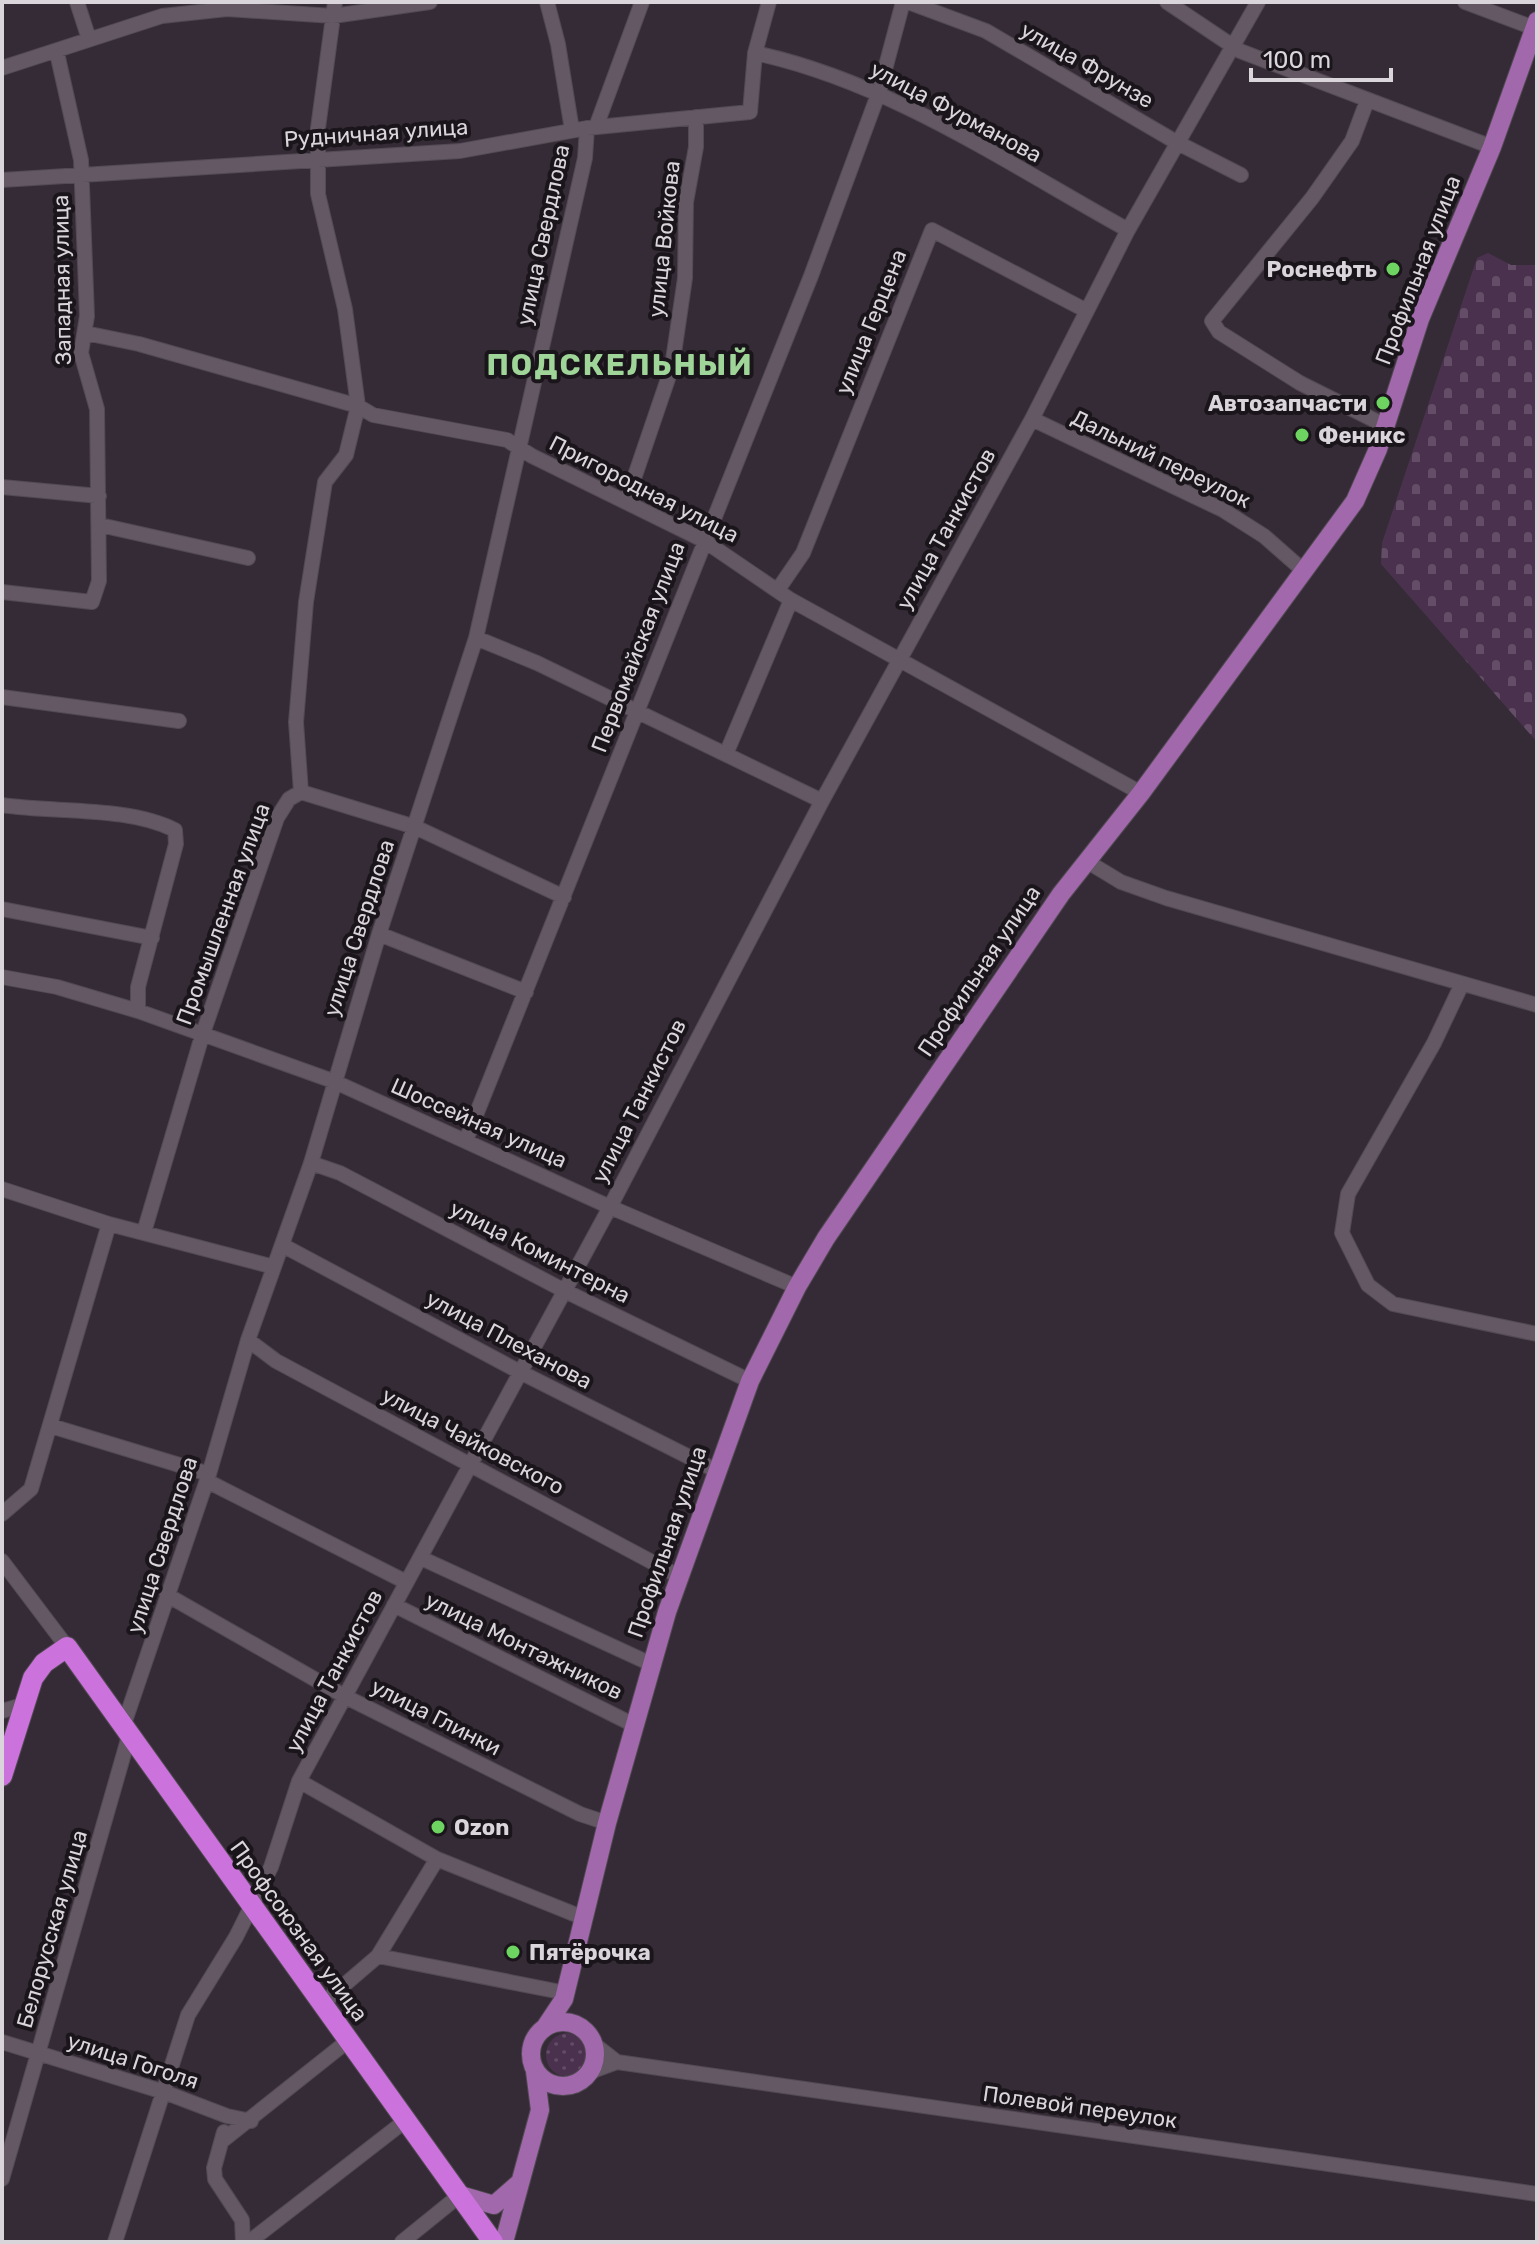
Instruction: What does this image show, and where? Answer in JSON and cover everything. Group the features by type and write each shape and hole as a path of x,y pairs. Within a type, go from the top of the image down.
{"highway":[{"path":"2,1776 23,1705 38,1669 67,1647"},
{"name":"Профсоюзная улица","path":"67,1647 493,2242"}],"main road":[{"name":"Профильная улица","path":"565,1996 607,1823 651,1664 750,1381 797,1287 849,1203 1061,894 1141,793 1355,501 1386,426 1420,319 1492,147 1536,25"},
{"path":"504,2242 540,2110 548,2098 566,2086 576,2084 590,2072 595,2061 594,2044 578,2025 565,1996"},
{"path":"540,2110 531,2046 565,1996"},
{"path":"546,2026 562,2021 578,2025"},
{"path":"535,2071 546,2082 566,2086"},
{"path":"460,2195 494,2205 510,2195 520,2182"},
{"path":"518,2242 520,2182"}],"street":[{"path":"77,2 89,39"},
{"path":"2,68 57,53 89,39 162,16 199,10 334,9 430,2"},
{"path":"547,2 585,129"},
{"name":"улица Свердлова","path":"126,1732 167,1595 208,1478 248,1340 311,1163 379,934 476,638 585,158 585,129 642,2"},
{"path":"755,53 769,2"},
{"name":"Первомайская улица","path":"466,1140 811,276 879,92 905,2"},
{"name":"улица Фрунзе","path":"905,2 986,31 1176,142 1241,175"},
{"path":"1167,2 1232,47 1492,147"},
{"name":"улица Танкистов","path":"115,2242 188,2015 236,1937 271,1867 299,1781 610,1207 822,801 1032,419 1128,230 1258,2"},
{"path":"1465,2 1536,25"},
{"name":"Промышленная улица","path":"144,1232 202,1036 277,818 289,799 301,792 296,722 306,602 325,482 346,455 358,406 345,309 318,194 316,160 334,9"},
{"name":"Западная улица","path":"2,592 92,602 99,581 97,409 83,365 82,177 79,143 57,53"},
{"name":"Рудничная улица","path":"2,180 460,151 585,129 750,112 755,53"},
{"name":"улица Фурманова","path":"755,53 791,61 879,92 1128,230"},
{"path":"1367,101 1352,141 1320,187 1212,321 1219,332 1300,383 1386,426"},
{"name":"улица Войкова","path":"626,502 672,367 685,278 686,202 696,147 696,117"},
{"name":"улица Герцена","path":"779,588 803,553 932,230 1087,311"},
{"name":"Пригородная улица","path":"85,333 151,347 358,406 373,415 507,440 703,540 779,588 791,600 1141,793"},
{"name":"Дальний переулок","path":"1032,419 1223,510 1264,536 1305,572"},
{"path":"2,487 99,496"},
{"path":"100,525 248,558"},
{"path":"726,754 791,600"},
{"path":"476,638 822,801"},
{"path":"2,697 179,721"},
{"path":"301,792 415,827 564,897"},
{"path":"2,805 101,814 164,824 175,830 176,844 138,987 138,1011"},
{"path":"1088,862 1121,882 1166,898 1461,986 1537,1005"},
{"path":"2,909 152,938"},
{"path":"379,934 526,992"},
{"name":"Шоссейная улица","path":"2,977 57,987 138,1011 333,1081 610,1207 797,1287"},
{"path":"1461,986 1434,1043 1348,1194 1342,1233 1368,1285 1393,1304 1537,1334"},
{"name":"улица Коминтерна","path":"311,1163 340,1173 565,1291 750,1381"},
{"path":"2,1189 109,1224 274,1267"},
{"path":"2,1514 31,1489 109,1224"},
{"name":"улица Плеханова","path":"282,1245 520,1372 717,1471"},
{"name":"улица Чайковского","path":"248,1340 276,1361 680,1577"},
{"name":"улица Монтажников","path":"51,1426 208,1478 406,1582"},
{"name":"улица Монтажников","path":"421,1558 651,1664"},
{"path":"2,1561 67,1647"},
{"name":"улица Глинки","path":"167,1595 346,1697 580,1814 607,1823"},
{"name":"улица Монтажников","path":"394,1605 634,1725"},
{"path":"2,1711 23,1705"},
{"name":"Белорусская улица","path":"2,2179 40,2055 126,1732"},
{"path":"299,1781 437,1859 584,1918"},
{"path":"322,2004 378,1956 437,1859"},
{"path":"378,1956 565,1996"},
{"path":"222,2141 349,2040"},
{"name":"улица Гоголя","path":"2,2042 164,2092 227,2116 251,2121"},
{"path":"594,2044 617,2062"},
{"path":"590,2072 617,2062"},
{"name":"Полевой переулок","path":"617,2062 1537,2194"},
{"path":"227,2116 214,2168 215,2179 242,2220 246,2242 405,2121"},
{"path":"402,2242 460,2195"}],"green space":[{"path":"1488,253 1511,265 1537,265 1537,742 1381,564 1382,543 1477,258"},
{"path":"568,2033 584,2039 590,2055 584,2071 568,2077 552,2071 546,2055 552,2039"}],"place":[{"name":"Роснефть","path":"1393,269"},
{"name":"Автозапчасти","path":"1383,403"},
{"name":"Феникс","path":"1302,435"},
{"name":"Ozon","path":"438,1827"},
{"name":"Пятёрочка","path":"513,1952"}],"district":[{"name":"ПОДСКЕЛЬНЫЙ","path":"620,365"}]}
